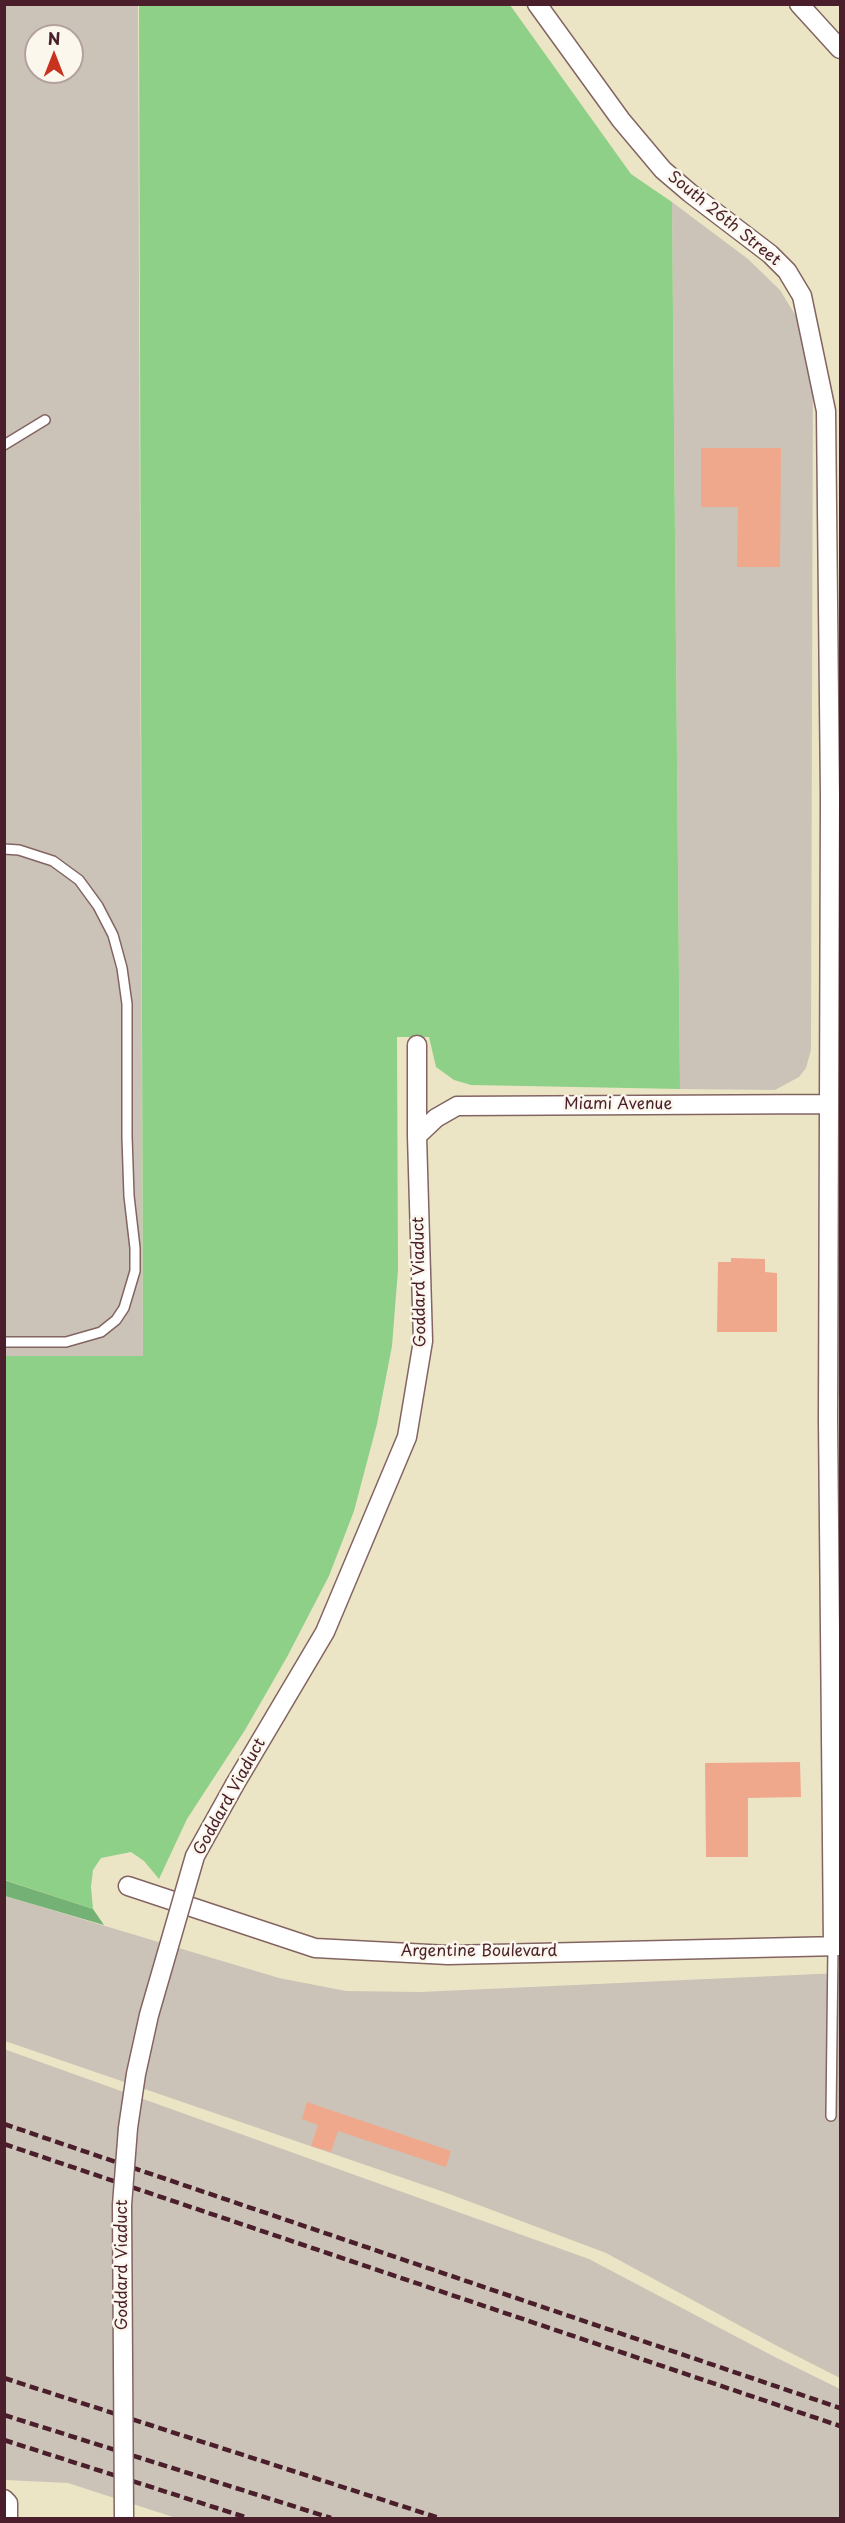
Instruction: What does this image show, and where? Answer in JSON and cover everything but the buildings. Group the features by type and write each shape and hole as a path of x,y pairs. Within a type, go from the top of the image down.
{"street":[{"name":"South 26th Street","path":"537,4 621,120 663,170 690,194 770,254 787,271 802,296 826,411 835,1073 829,1104 834,1162 836,1946"},
{"path":"799,4 840,49"},
{"name":"Goddard Viaduct","path":"124,2518 122,2205 133,2096 149,2015 195,1856 325,1632 407,1437 423,1341 417,1136 417,1045"},
{"name":"Miami Avenue","path":"417,1136 436,1118 457,1106 829,1104"},
{"name":"Argentine Boulevard","path":"128,1886 315,1948 448,1955 836,1946"},
{"path":"4,2499 8,2503 8,2518"}],"lane":[{"path":"4,445 45,420"},
{"path":"4,849 20,850 53,861 79,879 98,906 113,935 122,968 127,1004 127,1137 135,1271 124,1308 116,1320 101,1332 66,1342 4,1342"},
{"path":"831,2116 836,1946"}],"shaded area":[{"path":"5,5 138,5 143,1357 5,1356"},
{"path":"672,202 748,259 780,290 805,331 813,374 811,1050 806,1068 799,1077 775,1090 680,1089"},
{"path":"840,610 840,1402 837,1393"},
{"path":"5,1896 279,1978 346,1991 420,1992 840,1973 840,2378 606,2253 444,2192 5,2041"},
{"path":"4,2049 589,2259 840,2389 840,2518 176,2518 68,2483 5,2480"}],"green space":[{"path":"139,5 510,5 631,174 672,202 680,1089 471,1085 454,1080 436,1067 429,1037 397,1037 398,1270 392,1346 377,1424 354,1511 329,1576 287,1657 245,1730 187,1819 159,1879 144,1861 131,1852 101,1858 93,1870 91,1887 93,1909 5,1880 5,1356 143,1356"},
{"path":"4,1880 93,1909 104,1925 5,1896"}],"railway":[{"path":"4,2124 840,2408"},
{"path":"4,2144 840,2426"},
{"path":"4,2378 439,2518"},
{"path":"4,2415 331,2518"},
{"path":"4,2440 248,2518"}]}
